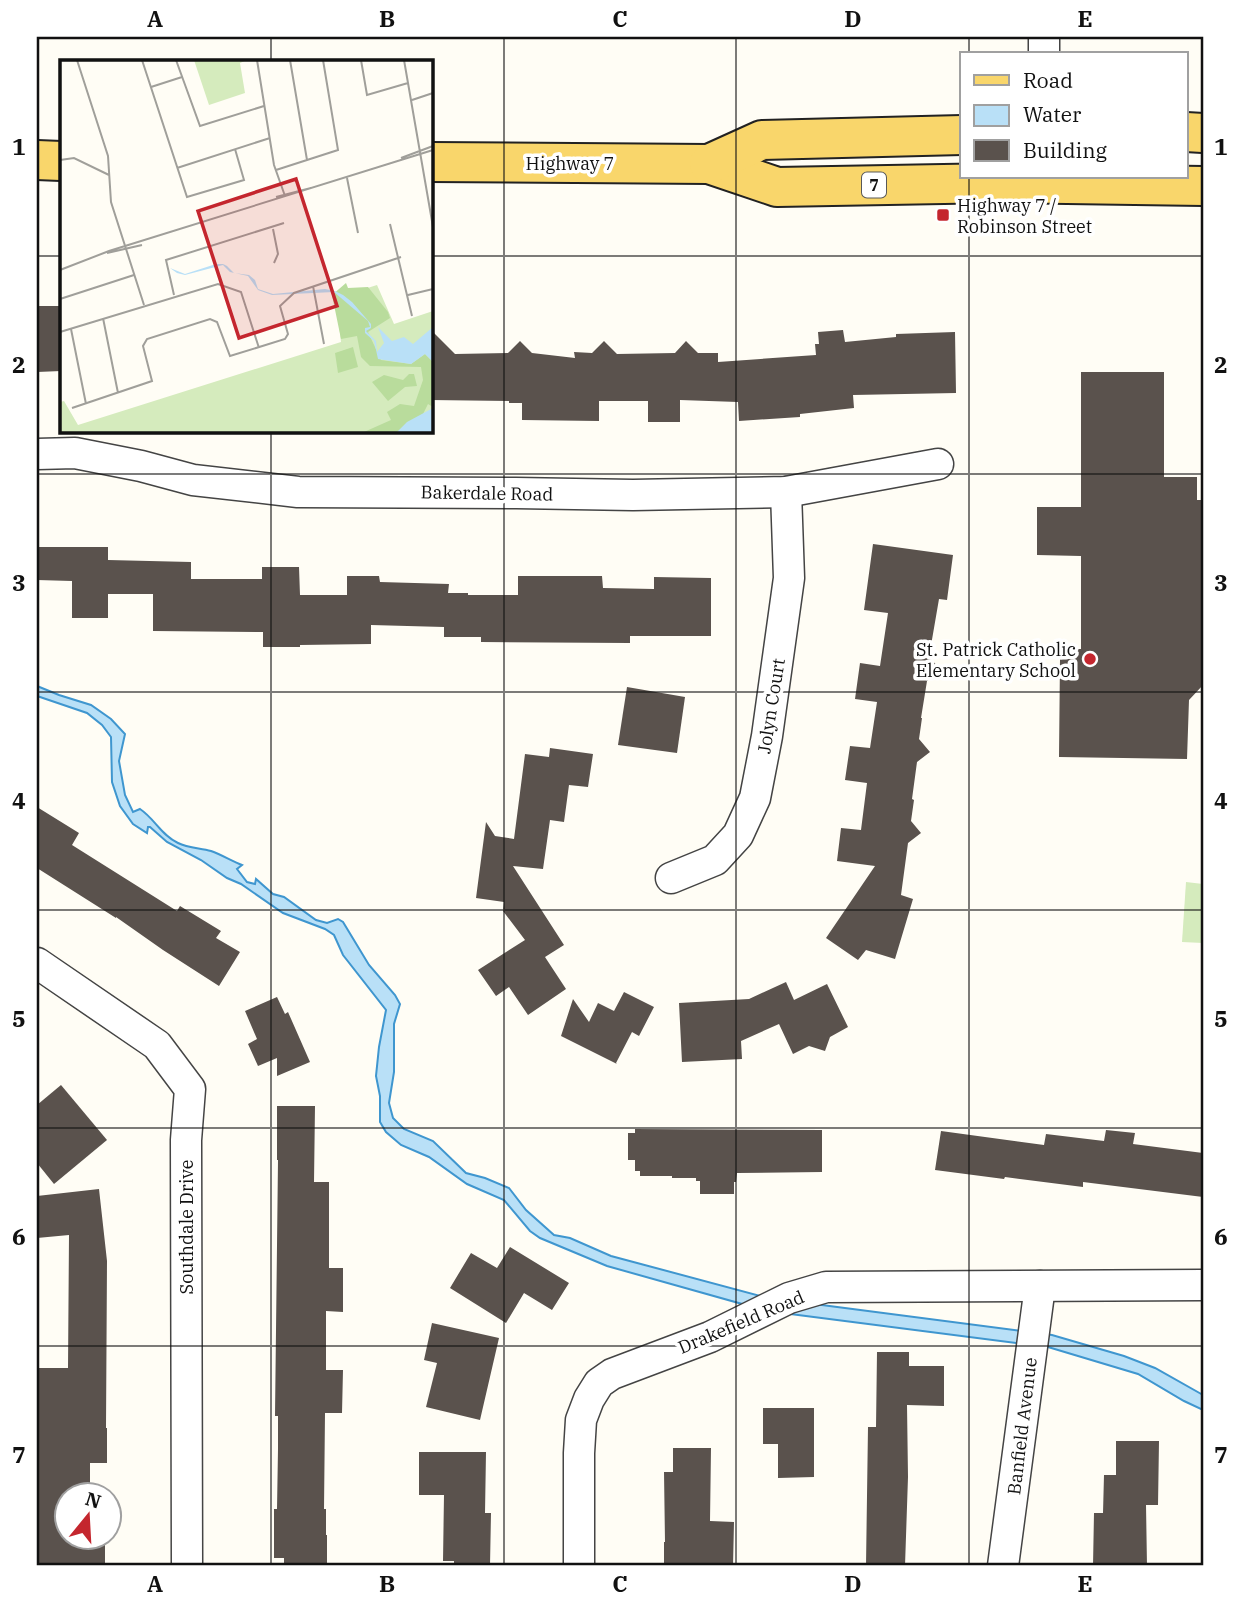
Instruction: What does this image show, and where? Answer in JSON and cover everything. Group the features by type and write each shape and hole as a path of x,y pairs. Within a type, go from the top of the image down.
{"main road":[{"name":"Highway 7","path":"709,164 762,140 960,135"},
{"path":"37,160 60,161"},
{"name":"Highway 7","path":"432,162 709,164 777,187 1044,180 1203,186"}],"street":[{"name":"Bakerdale Road","path":"37,454 75,453 193,480 298,492 633,495 786,492 938,464"},
{"name":"Jolyn Court","path":"671,878 715,860 737,835 755,798 767,736 789,578 786,492"},
{"name":"Southdale Drive","path":"37,963 158,1045 190,1089 186,1140 187,1566"},
{"name":"Drakefield Road","path":"579,1566 581,1420 599,1383 611,1374 710,1337 789,1298 826,1287 1203,1285"},
{"name":"Banfield Avenue","path":"1003,1566 1040,1286"}],"green space":[{"path":"1186,882 1203,884 1203,943 1182,942"}],"water":[{"path":"37,686 91,705 111,719 125,734 119,761 125,795 133,812 140,809 167,836 178,843 211,851 242,865 237,869 247,882 255,884 256,879 273,894 284,897 316,920 327,923 338,919 343,922 369,965 400,1004 394,1024 394,1072 389,1103 393,1118 404,1129 433,1141 466,1173 509,1188 526,1210 554,1235 570,1238 611,1256 768,1298 1052,1335 1155,1368 1203,1395 1203,1410 1138,1374 1048,1347 767,1311 607,1266 540,1238 530,1231 504,1200 467,1184 429,1157 401,1145 386,1132 380,1122 380,1096 376,1076 386,1010 343,955 334,935 283,913 241,884 167,842 150,827 147,833 133,824 120,806 112,782 111,737 102,725 87,713 37,696"}],"building":[{"path":"37,306 60,306 60,371 37,372"},
{"path":"843,330 845,342 896,337 896,334 955,332 956,393 853,395 854,408 800,414 800,417 739,421 738,402 680,400 680,422 648,422 648,401 599,401 599,421 522,420 522,403 432,400 432,331 455,354 508,353 520,341 532,353 575,358 574,352 592,353 604,341 617,354 675,353 686,341 698,353 718,353 718,362 816,355 818,332"},
{"path":"1081,372 1164,372 1164,477 1197,477 1197,500 1203,500 1203,685 1189,700 1187,759 1059,757 1060,659 1070,659 1070,649 1081,649 1081,556 1037,555 1037,507 1081,507"},
{"path":"873,544 953,555 947,600 939,599 929,657 941,670 927,681 921,718 919,739 930,752 917,762 911,821 921,833 908,843 901,895 913,899 895,959 866,950 858,960 826,938 875,866 837,861 841,828 861,830 867,783 845,780 850,746 870,748 877,702 855,699 860,663 880,666 888,613 864,610"},
{"path":"37,547 108,547 108,560 191,562 191,579 262,579 262,567 299,567 300,595 347,595 347,576 379,576 380,582 449,584 448,593 468,595 518,595 518,576 602,576 603,588 654,589 654,577 711,578 711,636 630,636 630,643 481,642 481,637 444,637 444,627 371,625 371,644 263,647 263,632 153,631 153,594 108,594 108,618 72,618 72,581 37,580"},
{"path":"627,687 685,697 677,753 618,745"},
{"path":"550,748 593,754 588,787 569,785 564,822 550,820 543,869 513,866 564,945 545,957 566,989 528,1015 509,987 496,996 478,970 525,940 503,911 504,902 476,898 486,822 495,836 514,839 525,754 549,757"},
{"path":"37,807 79,833 72,845 177,911 180,906 221,931 216,938 240,952 219,986 37,868"},
{"path":"786,982 794,1000 827,984 848,1027 830,1037 825,1051 809,1046 793,1054 779,1024 741,1041 742,1059 682,1062 679,1003 749,999"},
{"path":"624,992 654,1007 639,1036 632,1032 617,1064 561,1036 573,999 589,1022 598,1003 614,1011"},
{"path":"277,997 285,1014 288,1012 310,1062 277,1076 277,1058 258,1066 248,1044 257,1039 245,1011"},
{"path":"61,1085 107,1140 54,1184 37,1163 37,1105"},
{"path":"277,1106 315,1106 314,1182 329,1182 329,1268 343,1268 343,1312 326,1311 326,1370 343,1370 342,1413 325,1413 324,1509 327,1566 284,1566 284,1558 274,1558 278,1449 278,1416 275,1416"},
{"path":"635,1129 822,1130 822,1172 737,1173 734,1194 700,1194 700,1181 696,1181 696,1178 640,1176 640,1171 635,1171 635,1160 628,1160 628,1133 635,1133"},
{"path":"1106,1130 1135,1133 1133,1144 1203,1153 1203,1197 1083,1182 1083,1187 935,1170 941,1131 1044,1145 1046,1134 1104,1141"},
{"path":"99,1189 107,1261 107,1463 90,1463 90,1480 52,1480 52,1550 105,1550 105,1566 37,1566 37,1368 68,1368 69,1235 37,1238 37,1196"},
{"path":"510,1247 569,1283 552,1310 524,1293 506,1323 450,1288 471,1253 497,1268"},
{"path":"432,1323 499,1338 480,1420 426,1407 437,1363 424,1360"},
{"path":"877,1352 909,1352 909,1366 944,1366 944,1406 907,1405 905,1566 866,1566 868,1427 876,1427"},
{"path":"763,1408 814,1408 814,1477 778,1478 778,1444 763,1444"},
{"path":"1116,1441 1159,1441 1158,1505 1146,1505 1147,1566 1093,1566 1094,1513 1103,1513 1104,1475 1116,1475"},
{"path":"673,1448 711,1448 710,1521 734,1522 733,1566 664,1566 664,1472 673,1472"},
{"path":"419,1452 486,1452 485,1513 491,1513 490,1566 454,1566 454,1561 443,1561 444,1495 419,1495"}],"place":[{"name":"Highway 7 / Robinson Street","path":"943,215"},
{"name":"St. Patrick Catholic Elementary School","path":"1090,659"}]}
